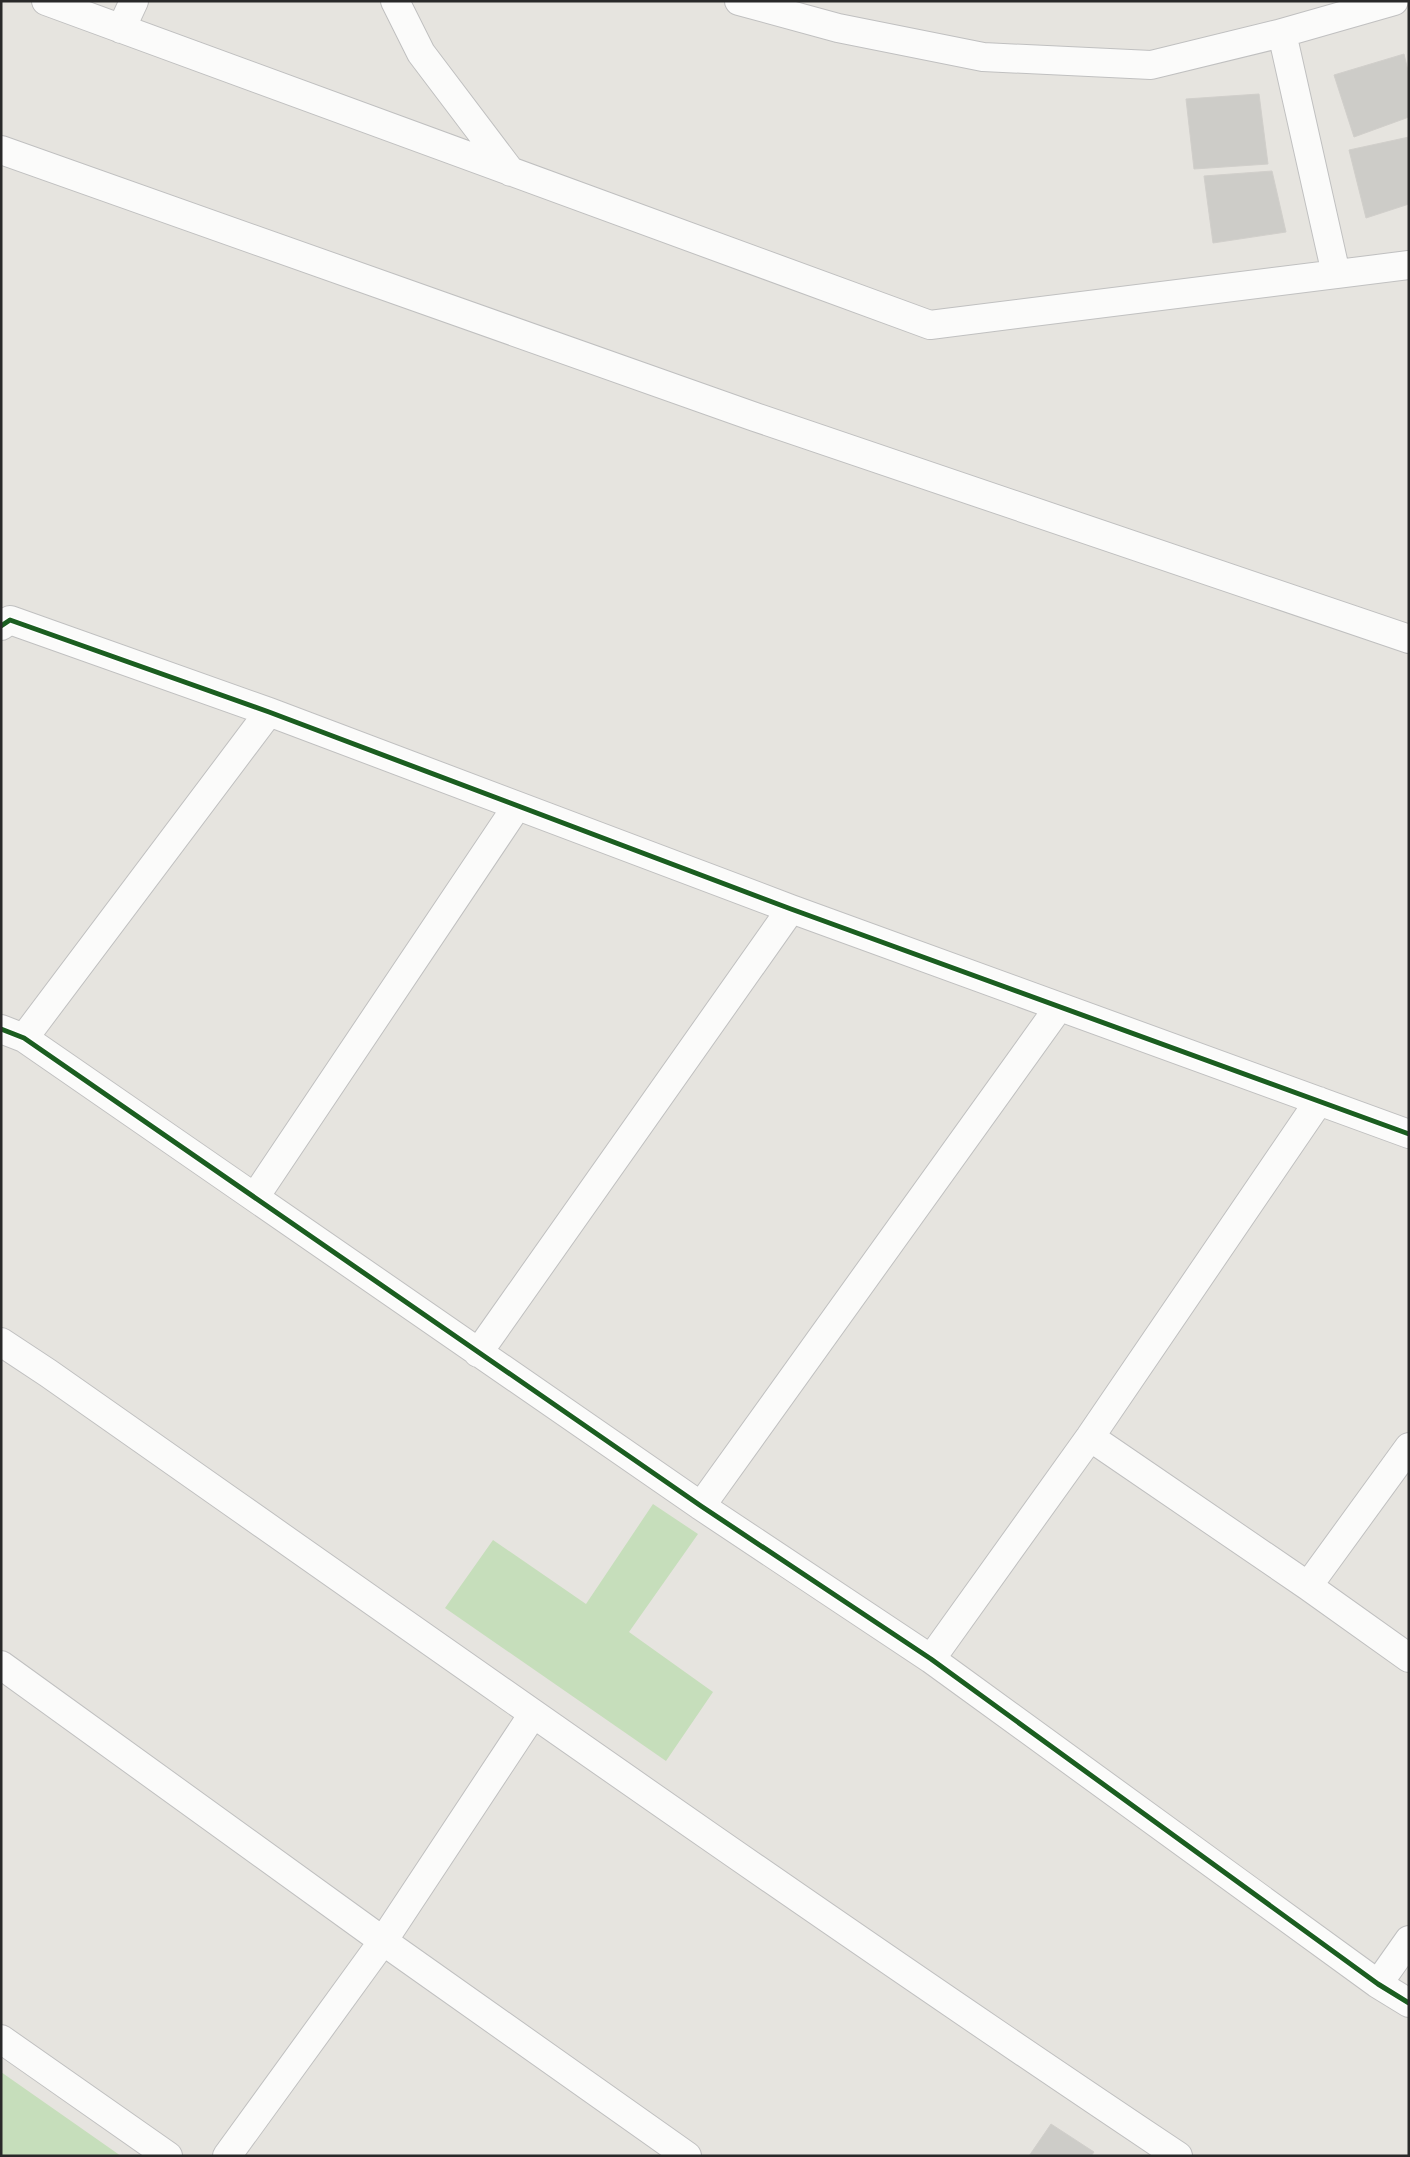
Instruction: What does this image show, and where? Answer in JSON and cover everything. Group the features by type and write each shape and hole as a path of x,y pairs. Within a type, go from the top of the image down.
{"street":[{"path":"46,1 930,325 1409,265"},
{"path":"121,29 134,1"},
{"path":"395,1 421,53 511,172"},
{"path":"738,1 838,28 984,57 1151,65 1282,33 1394,1"},
{"path":"1282,33 1336,274"},
{"path":"1,150 746,414 1409,639"},
{"path":"1,626 10,620 269,712 791,909 1409,1134"},
{"path":"269,712 13,1034 254,1197 701,1506 932,1659 1378,1984 1409,2003"},
{"path":"254,1197 517,806"},
{"path":"478,1353 791,909"},
{"path":"701,1506 1059,1007"},
{"path":"932,1659 1090,1437 1319,1101"},
{"path":"1,1342 973,2019 1178,2156"},
{"path":"1090,1437 1308,1586 1409,1658"},
{"path":"1308,1586 1409,1447"},
{"path":"1,1665 383,1941 687,2156"},
{"path":"227,2156 383,1941 533,1714"},
{"path":"1378,1984 1409,1940"},
{"path":"1,2040 168,2156"}],"green space":[{"path":"653,1504 698,1534 629,1632 713,1692 666,1761 445,1608 493,1540 586,1604"},
{"path":"1,2072 121,2156 1,2156"}],"building":[{"path":"1404,54 1409,75 1409,117 1354,137 1334,75"},
{"path":"1259,94 1268,164 1194,169 1186,99"},
{"path":"1409,137 1409,204 1366,218 1349,150"},
{"path":"1272,171 1286,232 1213,243 1204,176"},
{"path":"1051,2124 1094,2152 1091,2156 1029,2156"}],"cycle path":[{"path":"1,626 10,620 269,712 791,909 1409,1134"},
{"path":"1,1029 24,1038 701,1506 931,1659 1378,1984 1409,2003"}]}
